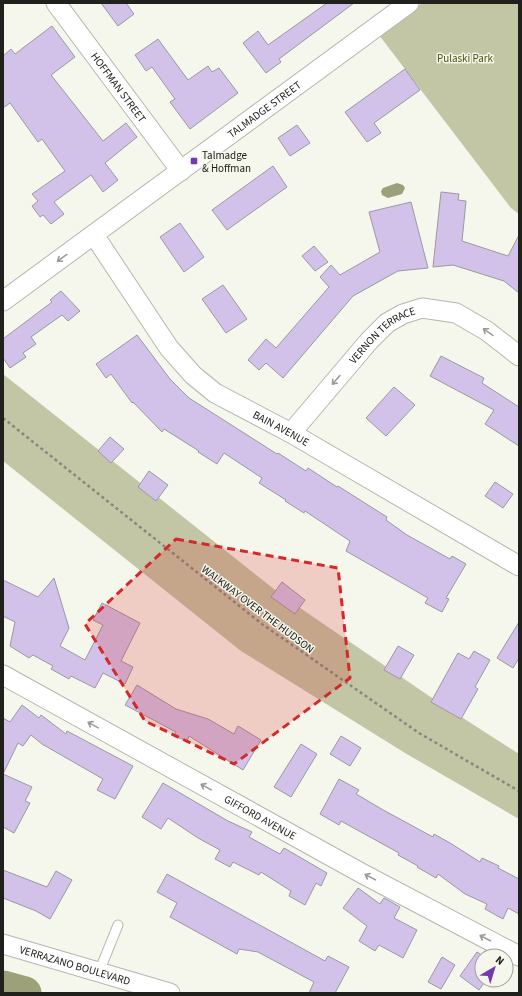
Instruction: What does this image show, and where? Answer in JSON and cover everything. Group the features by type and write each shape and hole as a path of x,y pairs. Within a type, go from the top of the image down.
{"street":[{"name":"HOFFMAN STREET","path":"56,3 181,171"},
{"name":"TALMADGE STREET","path":"3,301 409,3"},
{"name":"BAIN AVENUE","path":"94,235 168,348 193,375 215,393 291,433 519,566"},
{"name":"VERNON TERRACE","path":"291,433 369,341 387,323 404,314 422,308 456,313 487,331 519,356"},
{"name":"GIFFORD AVENUE","path":"3,676 363,874 519,956"},
{"name":"VERRAZANO BOULEVARD","path":"3,944 170,993"}],"lane":[{"path":"99,972 118,925"}],"path":[{"name":"WALKWAY OVER THE HUDSON","path":"3,418 262,624 419,733 519,792"}],"highlighted area":[{"path":"176,539 338,568 350,678 234,764 145,721 85,624"}],"green space":[{"name":"Pulaski Park","path":"422,3 519,3 519,214 511,208 379,35"},
{"path":"3,374 284,597 438,702 519,754 519,819 405,753 241,651 3,461"}],"shaded area":[{"path":"397,183 403,185 405,188 402,194 388,198 382,195 381,191 383,188"}],"building":[{"path":"101,3 126,3 134,14 118,26"},
{"path":"327,3 354,3 279,59 281,62 266,73 243,43 258,31 268,45"},
{"path":"52,26 75,57 51,75 103,141 126,123 137,137 105,163 118,180 103,192 91,175 54,202 64,214 51,224 43,215 40,217 32,206 38,201 32,194 65,171 42,139 38,142 10,103 3,108 3,56 11,49 15,54"},
{"path":"158,39 188,80 208,66 212,72 219,68 238,93 190,129 170,102 175,99 152,67 146,71 135,55"},
{"path":"405,69 420,90 374,123 381,133 367,142 345,112"},
{"path":"297,125 310,143 290,156 278,138"},
{"path":"273,166 287,187 227,230 212,210"},
{"path":"441,192 459,194 458,200 466,201 462,241 508,256 519,235 519,293 504,281 453,265 433,267"},
{"path":"411,202 428,268 398,271 353,296 283,378 266,363 259,370 248,360 266,339 276,348 329,287 320,277 331,265 340,275 380,252 369,212"},
{"path":"180,223 204,257 184,272 160,237"},
{"path":"314,246 328,262 315,271 302,256"},
{"path":"223,285 247,319 226,333 202,299"},
{"path":"61,291 80,311 68,321 62,315 31,337 36,344 23,353 26,357 10,368 3,358 3,339 52,302 50,300"},
{"path":"137,335 170,379 189,398 277,454 278,453 306,471 308,468 337,487 338,486 387,517 386,520 407,535 450,559 452,556 466,564 446,598 449,599 442,612 425,603 428,598 346,551 350,541 305,511 304,513 285,501 286,500 259,483 262,478 224,453 217,464 164,429 162,432 133,402 132,403 111,374 106,378 96,364"},
{"path":"441,356 484,378 482,383 519,407 519,446 485,424 494,410 430,376"},
{"path":"394,387 415,405 386,436 366,418"},
{"path":"110,437 124,449 111,463 98,451"},
{"path":"149,471 168,485 156,501 138,487"},
{"path":"495,482 513,494 503,508 485,496"},
{"path":"54,578 69,628 60,646 85,660 103,625 93,620 102,603 140,623 121,661 133,667 125,684 103,673 95,688 71,676 69,679 51,669 53,666 33,655 29,658 10,646 15,622 3,616 3,580 38,597"},
{"path":"282,582 305,600 295,614 271,597"},
{"path":"519,622 519,658 513,668 497,658"},
{"path":"398,646 414,655 400,679 384,670"},
{"path":"474,651 490,660 475,687 478,689 461,719 431,702 458,653 469,659"},
{"path":"137,685 176,709 208,719 234,734 238,726 261,740 243,770 189,736 187,741 174,736 176,732 125,705"},
{"path":"22,705 39,718 41,715 66,734 67,731 133,766 115,799 97,790 103,779 42,744 31,735 23,746 18,743 3,774 3,718 10,722"},
{"path":"341,736 361,748 350,766 330,754"},
{"path":"301,744 317,754 291,797 274,787"},
{"path":"3,774 32,787 25,801 30,803 14,833 3,827"},
{"path":"339,779 359,790 356,794 385,811 433,837 434,834 480,862 482,858 499,866 498,868 519,879 519,914 508,908 503,919 485,909 487,904 465,894 438,874 436,878 398,855 399,853 341,821 339,825 320,814"},
{"path":"163,783 228,821 252,832 249,837 280,854 284,848 327,873 321,886 316,883 305,905 289,896 291,891 261,872 259,875 233,862 230,867 215,859 220,850 198,838 168,818 161,829 142,817"},
{"path":"3,870 47,887 56,871 72,880 50,919 36,911 3,898"},
{"path":"167,874 325,961 328,956 349,967 335,993 309,993 314,982 258,952 239,949 237,954 170,917 177,903 157,892"},
{"path":"358,888 380,904 384,898 400,907 394,918 417,930 403,958 379,945 375,951 359,941 367,926 343,908"},
{"path":"474,956 474,986 460,976"},
{"path":"442,957 455,965 441,989 428,982"}],"waterway":[{"path":"3,987 25,993"}],"place":[{"name":"Talmadge & Hoffman","path":"194,161"}]}
